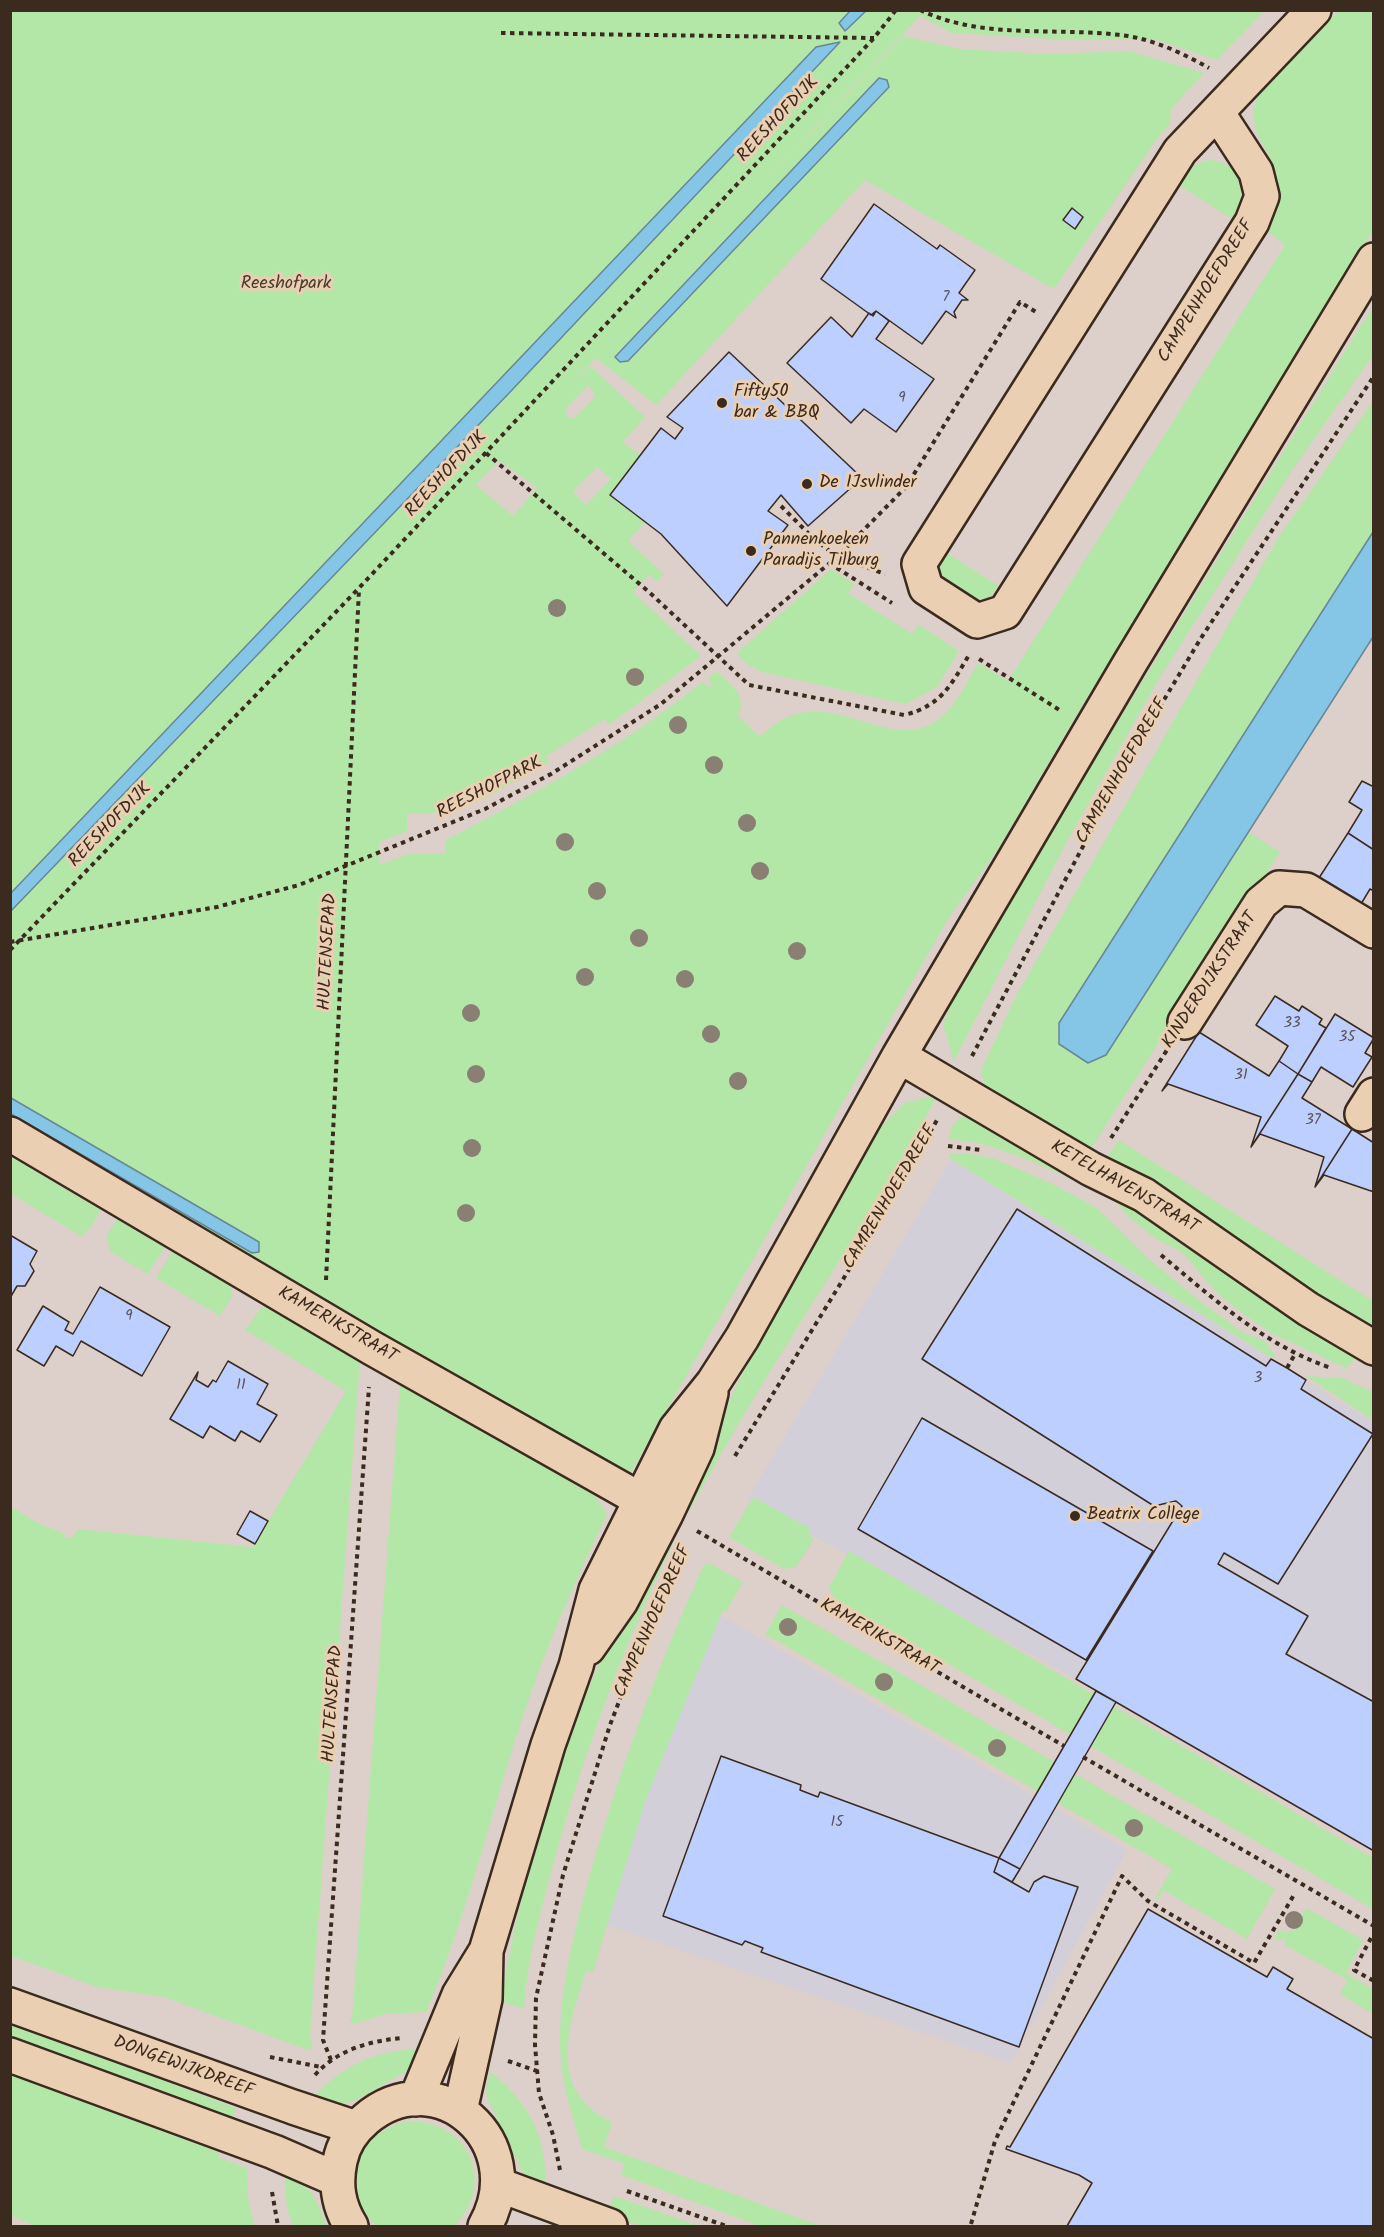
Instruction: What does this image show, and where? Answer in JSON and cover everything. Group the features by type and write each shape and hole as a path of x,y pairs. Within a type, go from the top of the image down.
{"street":[{"path":"919,564 1180,151 1314,10"},
{"name":"CAMPENHOEFDREEF","path":"919,564 926,588 977,621 1005,612 1252,222 1262,196 1256,172 1217,112"},
{"name":"CAMPENHOEFDREEF","path":"416,2099 459,1995 486,1951 548,1745 576,1666 621,1601 653,1506 697,1448 713,1383 742,1338 899,1056 1130,663 1374,260"},
{"name":"KINDERDIJKSTRAAT","path":"1185,1022 1261,903 1279,888 1306,890 1374,931"},
{"name":"KETELHAVENSTRAAT","path":"899,1056 1091,1169 1144,1195 1308,1309 1374,1348"},
{"name":"KAMERIKSTRAAT","path":"10,1134 372,1348 653,1506"},
{"name":"CAMPENHOEFDREEF","path":"460,2111 485,1999 486,1951"},
{"name":"DONGEWIJKDREEF","path":"10,2005 263,2097 356,2128"},
{"path":"10,2055 274,2152 336,2179"},
{"path":"351,2226 339,2199 336,2179 342,2152 356,2128 374,2113 394,2103 416,2099 439,2102 460,2111 477,2124 490,2142 498,2163 499,2185 494,2210 485,2226"},
{"path":"499,2185 610,2226"}],"path":[{"name":"REESHOFDIJK","path":"10,950 359,588 874,38 896,10"},
{"path":"920,10 946,23 998,30 1129,36 1178,51 1240,86"},
{"path":"501,33 874,38"},
{"name":"REESHOFPARK","path":"10,942 217,907 300,885 485,809 551,774 661,704 837,557 906,487 1020,302 1067,331"},
{"name":"CAMPENHOEFDREEF","path":"730,1464 872,1232 955,1089 1134,750 1201,638 1374,376"},
{"path":"486,453 719,655 749,685 904,715 924,710 948,690 970,653"},
{"path":"781,506 812,537 837,557 890,575 919,564"},
{"name":"HULTENSEPAD","path":"318,1315 322,1305 327,1271 359,588"},
{"name":"KINDERDIJKSTRAAT","path":"1091,1169 1185,1022"},
{"path":"948,1146 989,1151"},
{"path":"1154,1249 1237,1319 1295,1354 1332,1368"},
{"name":"HULTENSEPAD","path":"322,2067 331,2060 323,2040 372,1348"},
{"path":"1287,1368 1295,1354"},
{"name":"CAMPENHOEFDREEF","path":"690,1539 699,1522"},
{"name":"KAMERIKSTRAAT","path":"695,1530 1064,1746"},
{"name":"CAMPENHOEFDREEF","path":"556,2207 561,2185 560,2167 539,2093 534,2026 536,1998 563,1875 610,1725 648,1629"},
{"path":"1083,1757 1374,1926"},
{"path":"971,2224 995,2141 1122,1876 1148,1901 1254,1963 1295,1893"},
{"path":"1371,1938 1354,1970 1374,1981"},
{"path":"560,2167 571,2171"},
{"path":"615,2187 726,2226"}],"shaded area":[{"name":"Beatrix College","path":"951,1160 1373,1422 1373,1851 1076,1679 747,1500"},
{"path":"716,1613 1127,1850 1011,2063 596,1921"}],"green space":[{"name":"Reeshofpark","path":"11,11 925,11 738,209 903,36 960,49 1049,54 1129,51 1204,73 1171,109 1170,124 1156,140 1054,289 865,180 656,405 596,358 569,387 590,366 645,417 623,442 640,455 610,495 645,522 628,541 664,574 657,582 649,575 633,592 701,656 609,725 605,719 546,756 549,762 493,794 453,813 407,814 407,831 379,842 379,865 408,854 445,853 446,840 546,786 610,748 702,682 708,687 712,684 708,678 717,671 739,696 741,709 738,716 760,737 783,719 806,712 829,713 896,729 917,729 944,715 956,701 978,663 1008,681 1285,245 1265,229 1276,206 1279,187 1275,170 1256,128 1254,113 1258,95 1338,11 1373,11 1373,231 1077,714 999,848 949,917 631,1472 626,1469 617,1471 11,1124","holes":["879,79 883,79 889,87 628,361 620,362 615,356","588,385 596,395 575,418 568,418 565,410","499,460 537,488 513,516 476,485","597,467 611,479 586,505 573,492"]},
{"path":"926,11 1264,11 1217,60 1158,40 1053,39 952,33 921,16"},
{"path":"1212,160 1233,169 1242,182 1241,199 1232,219 1179,185 1196,165"},
{"path":"1373,306 1373,355 1291,472 1160,677 1066,843 954,1061 943,1025 951,1003 1109,736"},
{"path":"1373,401 1373,532 1059,1023 1059,1044 1084,1059 1106,1055 1248,832 1280,852 1092,1147 986,1094 981,1070 1015,998 1277,540"},
{"path":"945,552 999,586 988,598 974,602 943,585 939,569"},
{"path":"831,569 854,584 848,593 912,634 919,625 959,651 937,687 905,704 762,672 747,664 737,653"},
{"path":"938,1095 750,1405 690,1510 681,1509 751,1354 873,1136 904,1103"},
{"path":"968,1114 1081,1176 1079,1182 1019,1156 979,1143 949,1139 954,1124"},
{"path":"1119,1140 1373,1301 1373,1333 1110,1161 1109,1154"},
{"path":"966,1153 993,1158 1051,1183 1097,1208 1150,1260 1242,1332 1264,1341 1275,1355 1272,1358 949,1158 950,1154"},
{"path":"11,1157 101,1210 91,1227 81,1236 11,1194"},
{"path":"1099,1183 1358,1356 1346,1368 1271,1333 1218,1294 1182,1252 1156,1239 1129,1217"},
{"path":"117,1219 165,1247 148,1274 111,1252 106,1237"},
{"path":"173,1251 230,1284 232,1296 220,1316 156,1278"},
{"path":"268,1306 360,1360 315,1966 310,2038 312,2038 312,2047 308,2050 164,1997 97,1987 11,1956 10,1506 36,1522 65,1534 64,1537 73,1537 78,1529 253,1547 346,1391 245,1330 261,1308"},
{"path":"1306,1376 1343,1378 1373,1392 1373,1420"},
{"path":"400,1383 595,1496 607,1514 567,1601 540,1668 518,1730 456,1933 426,2012 384,2014 354,2024 349,2021 352,2019"},
{"path":"753,1497 811,1529 808,1535 814,1539 796,1567 784,1569 729,1537"},
{"path":"665,1539 673,1543 620,1664 565,1822 535,1935 524,2009 501,2001 519,1911 542,1821 571,1733 606,1648"},
{"path":"849,1551 1373,1858 1373,1909 834,1598 829,1587"},
{"path":"709,1563 743,1582 726,1612 723,1610 646,1799 593,1972 586,1971 573,2013 569,2034 570,2074 577,2092 591,2109 612,2122 604,2147 821,2226 760,2226 621,2175 625,2164 582,2149 564,2082 560,2038 563,1994 566,1972 587,1885 625,1762 654,1683 686,1604 704,1565"},
{"path":"782,1605 1275,1889 1247,1939 1163,1890 1158,1900 1155,1898 1172,1869 765,1634"},
{"path":"1306,1908 1363,1940 1346,1973 1373,1989 1373,2014 1340,1994 1348,1980 1285,1945 1286,1939 1274,1940 1279,1930 1285,1932 1293,1930"},
{"path":"10,1985 92,2014 91,2017 11,1995"},
{"path":"10,2022 236,2108 233,2119 11,2041"},
{"path":"420,2049 417,2062 407,2071 356,2100 338,2105 310,2102 333,2079 359,2062 388,2053"},
{"path":"10,2068 222,2146 218,2157 247,2168 248,2198 254,2226 34,2226 11,2215"},
{"path":"490,2072 516,2096 534,2123 544,2155 545,2189 528,2180 488,2100 486,2090"},
{"path":"408,2121 429,2123 447,2131 461,2142 470,2157 475,2174 474,2191 467,2209 454,2226 376,2226 364,2211 355,2179 358,2163 365,2149 375,2137 390,2127"},
{"path":"284,2171 293,2175 312,2193 327,2226 293,2226 287,2209"},
{"path":"614,2196 699,2226 642,2226 607,2214"}],"water":[{"path":"850,11 866,11 845,31 839,23"},
{"path":"840,42 512,390 11,911 11,893 816,47"},
{"path":"879,78 887,80 889,87 628,361 620,362 615,357"},
{"path":"1373,532 1373,637 1106,1055 1088,1063 1059,1044 1059,1023"},
{"path":"11,1098 259,1242 259,1252 252,1253 11,1114"}],"building":[{"path":"874,204 937,249 940,245 975,270 959,293 968,300 962,300 954,312 956,318 946,311 922,344 876,311 871,315 821,279"},
{"path":"1072,208 1083,217 1075,229 1063,220"},
{"path":"876,311 889,321 876,339 934,379 896,432 864,409 851,423 787,363 831,317 852,337 869,313 873,316"},
{"path":"729,352 862,478 808,526 781,495 768,511 788,525 727,606 661,534 610,495 661,428 675,439 683,428 667,417"},
{"path":"1362,781 1374,787 1374,850 1348,833 1362,810 1349,802"},
{"path":"1348,833 1374,850 1374,891 1370,889 1361,904 1319,878"},
{"path":"1275,996 1299,1011 1302,1006 1322,1019 1319,1024 1326,1028 1298,1074 1279,1061 1288,1046 1256,1025"},
{"path":"1335,1014 1374,1038 1365,1053 1372,1057 1353,1087 1321,1067 1312,1082 1298,1074"},
{"path":"1199,1032 1269,1076 1279,1061 1298,1074 1251,1147 1261,1117 1168,1084 1162,1091"},
{"path":"1298,1074 1312,1082 1302,1098 1352,1129 1315,1187 1324,1157 1260,1134 1251,1147"},
{"path":"1352,1129 1374,1143 1374,1192 1324,1175 1315,1187"},
{"path":"1017,1209 1266,1366 1271,1359 1306,1380 1301,1389 1373,1434 1278,1584 1224,1553 1218,1564 1308,1616 1286,1654 1374,1702 1374,1851 1076,1679 1182,1506 1176,1501 1154,1506 922,1359"},
{"path":"10,1235 37,1251 30,1264 34,1271 25,1286 17,1286 10,1298"},
{"path":"100,1287 170,1327 142,1376 81,1341 73,1356 56,1346 44,1366 17,1350 43,1306 69,1322 65,1330 73,1334"},
{"path":"228,1361 268,1384 257,1404 277,1415 260,1442 241,1431 235,1441 210,1426 203,1438 170,1419 198,1372 196,1380 208,1387 213,1380 216,1382"},
{"path":"922,1418 1153,1551 1086,1660 858,1529"},
{"path":"250,1511 268,1521 255,1544 237,1534"},
{"path":"1096,1691 1116,1702 1020,1869 999,1858"},
{"path":"721,1756 801,1785 800,1790 818,1797 820,1792 999,1858 994,1872 1029,1892 1034,1882 1044,1876 1078,1887 1019,2047 761,1952 763,1948 745,1941 742,1945 663,1916"},
{"path":"999,1858 1020,1869 1012,1882 994,1872"},
{"path":"1148,1909 1267,1977 1273,1967 1293,1979 1287,1989 1374,2039 1374,2226 1067,2226 1092,2183 1079,2175 1006,2149 1007,2146 1010,2147"}],"place":[{"name":"Fifty50 bar & BBQ","path":"722,403"},
{"name":"De IJsvlinder","path":"807,484"},
{"name":"Pannenkoeken Paradijs Tilburg","path":"751,551"},
{"name":"Beatrix College","path":"1075,1516"}]}
